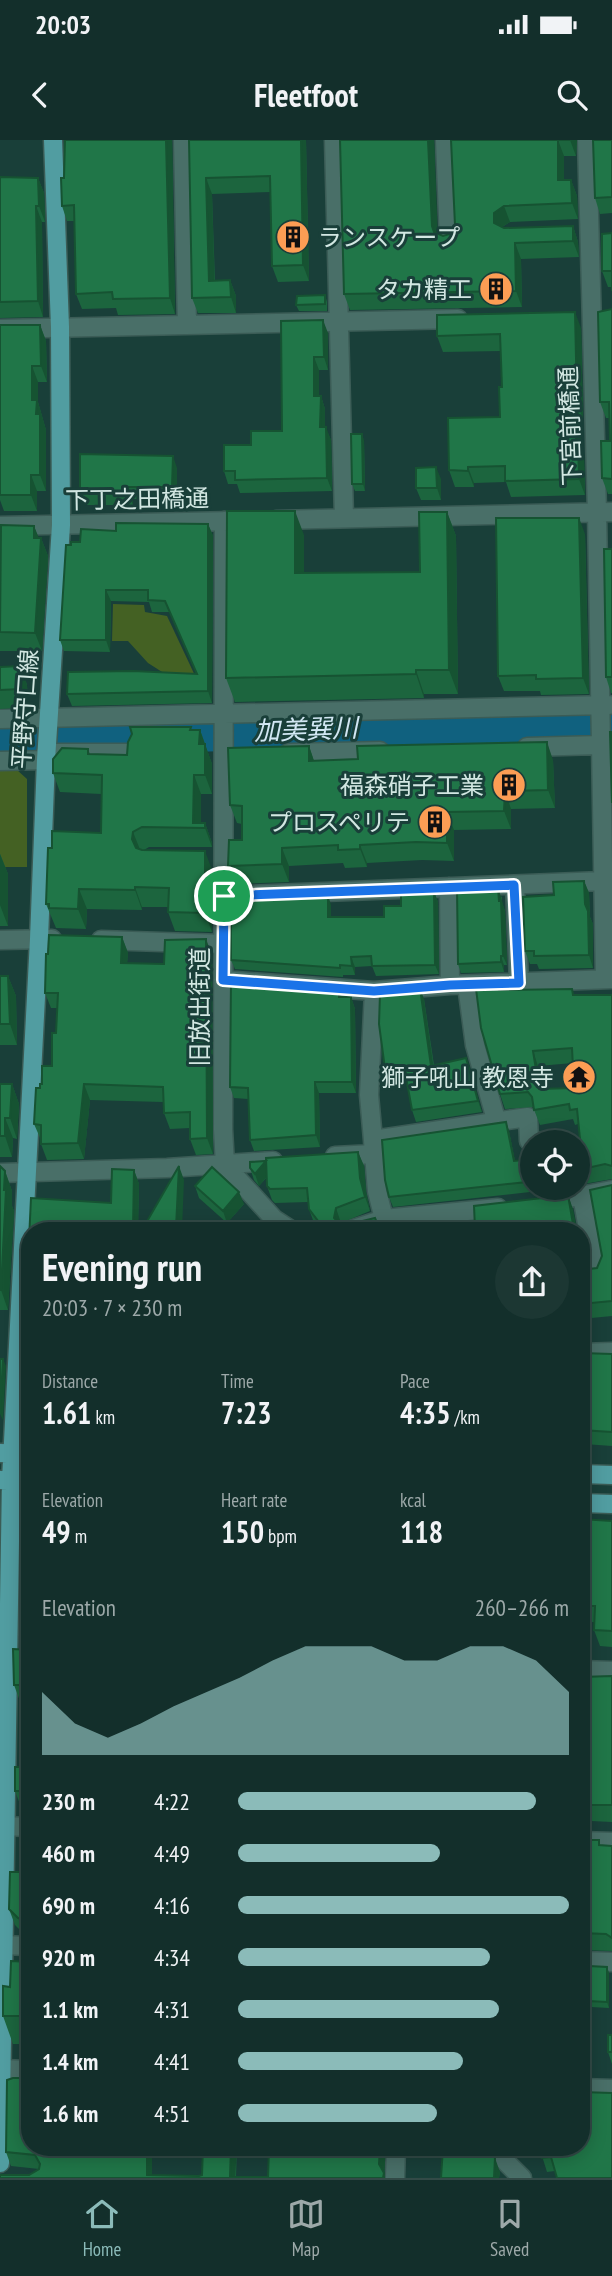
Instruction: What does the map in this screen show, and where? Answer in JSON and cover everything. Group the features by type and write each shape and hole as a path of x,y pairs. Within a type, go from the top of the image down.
{"main road":[{"name":"平野守口線","path":"25,1222 46,752 61,525 60,327 53,140"},
{"name":"平野守口線","path":"0,2163 6,1480 14,1454 21,1303"},
{"path":"590,1474 612,1475"},
{"path":"590,1503 612,1504"}],"street":[{"path":"183,140 187,324"},
{"path":"334,140 344,518"},
{"path":"445,140 449,241"},
{"name":"下宮前橋通","path":"587,140 583,230 585,317 593,372 605,512 603,741"},
{"path":"585,317 612,316"},
{"path":"0,329 472,319"},
{"path":"593,372 612,372"},
{"name":"下丁之田橋通","path":"0,526 605,512"},
{"path":"223,718 224,521"},
{"path":"0,719 49,721 223,718 604,707"},
{"name":"旧放出街道","path":"223,718 228,753 218,859 224,896 225,1165"},
{"path":"223,980 374,991 608,979 602,881 603,741 505,747"},
{"path":"275,753 396,750"},
{"path":"0,761 46,752 128,753"},
{"path":"224,896 602,881"},
{"path":"514,885 519,983"},
{"path":"449,887 458,985 497,1123"},
{"path":"0,940 223,944"},
{"path":"374,991 369,1095 377,1191 384,1219"},
{"path":"323,1157 528,1117 529,1130"},
{"path":"0,1173 225,1165 285,1160"},
{"path":"225,1165 279,1222"},
{"path":"590,1194 612,1190"},
{"path":"375,1222 526,1205 541,1200"},
{"path":"583,1200 587,1222"},
{"path":"590,1240 596,1273 590,1274"},
{"path":"590,1353 612,1352"},
{"path":"590,1671 612,1671"},
{"path":"2,1826 21,1827"},
{"path":"590,1841 612,1842"},
{"path":"2,1945 21,1946"},
{"path":"590,1961 612,1962"},
{"path":"2,2069 21,2070"},
{"path":"590,2088 612,2089"},
{"path":"395,2178 396,2156"},
{"path":"500,2156 522,2178"},
{"path":"0,2177 11,2177"}],"green space":[{"path":"113,604 144,605 145,612 167,616 198,682 212,682 212,691 192,691 148,663 128,641 112,641"},
{"path":"17,770 27,779 27,867 0,867 0,771"}],"building":[{"path":"65,140 166,140 170,298 113,299 112,292 76,294 74,205 62,206 61,178 64,178"},
{"path":"189,140 301,140 303,265 272,266 270,176 206,178 209,281 230,280 231,297 192,298"},
{"path":"340,140 428,140 432,226 434,232 443,236 450,234 455,225 451,140 558,140 558,180 571,180 572,203 504,206 494,213 494,223 504,228 573,226 573,241 515,243 516,291 344,294"},
{"path":"593,140 612,140 612,197 595,198"},
{"path":"0,177 38,178 38,301 0,302"},
{"path":"612,233 612,271 602,271 602,234"},
{"path":"325,295 325,304 296,305 297,296"},
{"path":"612,309 612,479 602,478 601,441 610,441 609,402 600,402 598,312"},
{"path":"575,312 575,403 579,479 505,481 505,466 468,467 468,471 449,470 448,418 500,417 500,334 437,336 437,315"},
{"path":"323,320 324,357 314,357 314,396 321,396 320,427 326,427 327,478 235,480 235,471 224,471 224,445 251,445 251,431 282,431 281,321"},
{"path":"0,325 40,325 41,366 32,366 32,400 37,400 36,414 40,414 40,475 31,475 31,495 0,495"},
{"path":"351,434 362,434 363,484 352,484"},
{"path":"80,454 173,456 172,487 128,487 128,493 80,492"},
{"path":"436,467 437,488 416,488 416,468"},
{"path":"227,511 295,511 295,573 420,572 419,512 447,512 449,670 416,670 416,674 226,678"},
{"path":"496,518 579,518 583,678 536,679 536,675 498,676"},
{"path":"116,523 208,524 208,691 67,694 68,672 197,674 165,601 148,600 148,590 106,590 106,640 60,640 66,545 80,542 81,529 116,531"},
{"path":"1,525 34,526 34,538 41,538 35,633 0,632"},
{"path":"604,549 612,549 612,677 606,677"},
{"path":"21,666 21,689 0,690 0,667"},
{"path":"130,727 191,727 190,730 200,730 199,744 205,744 205,775 194,775 193,823 205,823 205,828 142,827 133,832 132,839 136,848 142,850 205,851 205,913 168,912 169,888 79,889 78,909 49,908 49,904 46,904 48,848 52,848 52,831 101,833 102,775 53,773 53,759 62,748 88,749 88,754 127,755 132,734"},
{"path":"610,732 612,732 612,803"},
{"path":"547,742 548,790 505,791 504,811 447,812 447,843 360,845 360,849 338,850 338,845 282,848 282,864 228,866 229,840 242,840 242,806 230,805 228,748 309,746 309,761 358,759 357,746"},
{"path":"584,881 589,955 534,956 534,951 525,951 523,897 554,895 553,882"},
{"path":"498,887 501,901 501,962 458,964 457,888"},
{"path":"434,892 435,965 372,966 371,956 351,957 352,966 340,965 340,968 231,960 231,897 328,895 328,917 384,917 384,906 401,906 401,893"},
{"path":"49,935 122,937 121,963 164,964 165,940 206,939 207,1138 190,1139 190,1112 164,1113 163,1087 84,1084 78,1143 41,1144 41,1125 34,1124 36,1088 40,1088 42,1084 42,1066 52,1066 52,1033 56,1033 58,993 45,993"},
{"path":"0,976 8,976 10,1024 0,1024"},
{"path":"499,980 499,990 572,989 573,995 612,995 612,1166 605,1164 590,1167 590,1130 579,1130 577,1109 570,1110 569,1104 534,1110 532,1097 528,1092 500,1094 481,1028 475,981","holes":["572,1048 574,1088 539,1089 533,1051"]},
{"path":"231,981 339,989 339,997 351,997 352,1082 315,1082 316,1135 250,1140 248,1088 230,1087"},
{"path":"420,988 431,1066 466,1058 478,1101 412,1110 404,1066 385,1069 379,1024 380,994"},
{"path":"0,1084 12,1084 10,1118 5,1118 5,1136 0,1136"},
{"path":"506,1122 514,1161 520,1160 520,1183 389,1197 382,1140"},
{"path":"358,1152 365,1197 336,1208 334,1218 338,1222 319,1222 309,1209 307,1188 270,1189 267,1186 266,1158"},
{"path":"266,1161 255,1174 250,1168 250,1162"},
{"path":"0,1166 5,1171 6,1190 1,1290 0,1290"},
{"path":"179,1166 176,1222 147,1222"},
{"path":"212,1167 239,1192 223,1211 195,1186"},
{"path":"112,1169 134,1170 133,1222 30,1222 31,1198 111,1203"},
{"path":"612,1185 612,1301 590,1303 590,1269 597,1268 602,1256 590,1190"},
{"path":"525,1200 569,1200 573,1222 475,1222 474,1206"},
{"path":"375,1218 377,1222 358,1222"},
{"path":"590,1353 612,1354 612,1432 590,1431"},
{"path":"0,1359 3,1359 0,1414"},
{"path":"590,1520 612,1521 612,1631 594,1630 595,1606 590,1606"},
{"path":"13,1649 21,1649 21,1685 14,1685"},
{"path":"612,1676 612,1805 590,1805 590,1677"},
{"path":"15,1767 21,1767 21,1791 15,1791"},
{"path":"590,1840 599,1840 599,1845 612,1846 612,1938 606,1934 590,1933"},
{"path":"10,1872 21,1872 21,1919 9,1909"},
{"path":"11,1961 21,1962 21,2016 3,2016 3,1986 10,1987"},
{"path":"590,1966 607,1967 607,2002 590,2001"},
{"path":"608,2035 612,2035 612,2052 608,2052"},
{"path":"21,2078 21,2154 6,2152 7,2080"},
{"path":"590,2092 612,2093 612,2178 557,2178 551,2157 542,2156 590,2156"},
{"path":"36,2156 147,2156 147,2175 199,2176 202,2175 203,2156 231,2156 230,2177 268,2177 269,2156 379,2156 379,2164 384,2173 383,2178 0,2178 0,2175 29,2175 39,2169 40,2164"},
{"path":"442,2156 495,2158 494,2178 441,2178"}],"waterway":[{"name":"加美巽川","path":"0,737 612,721"}],"place":[{"name":"ランスケープ","path":"293,237"},
{"name":"タカ精工","path":"496,289"},
{"name":"福森硝子工業","path":"509,785"},
{"name":"プロスペリテ","path":"435,822"},
{"name":"獅子吼山 教恩寺","path":"579,1077"}],"route":[{"path":"514,885 519,983 374,991 223,980 224,896 514,885"}]}
